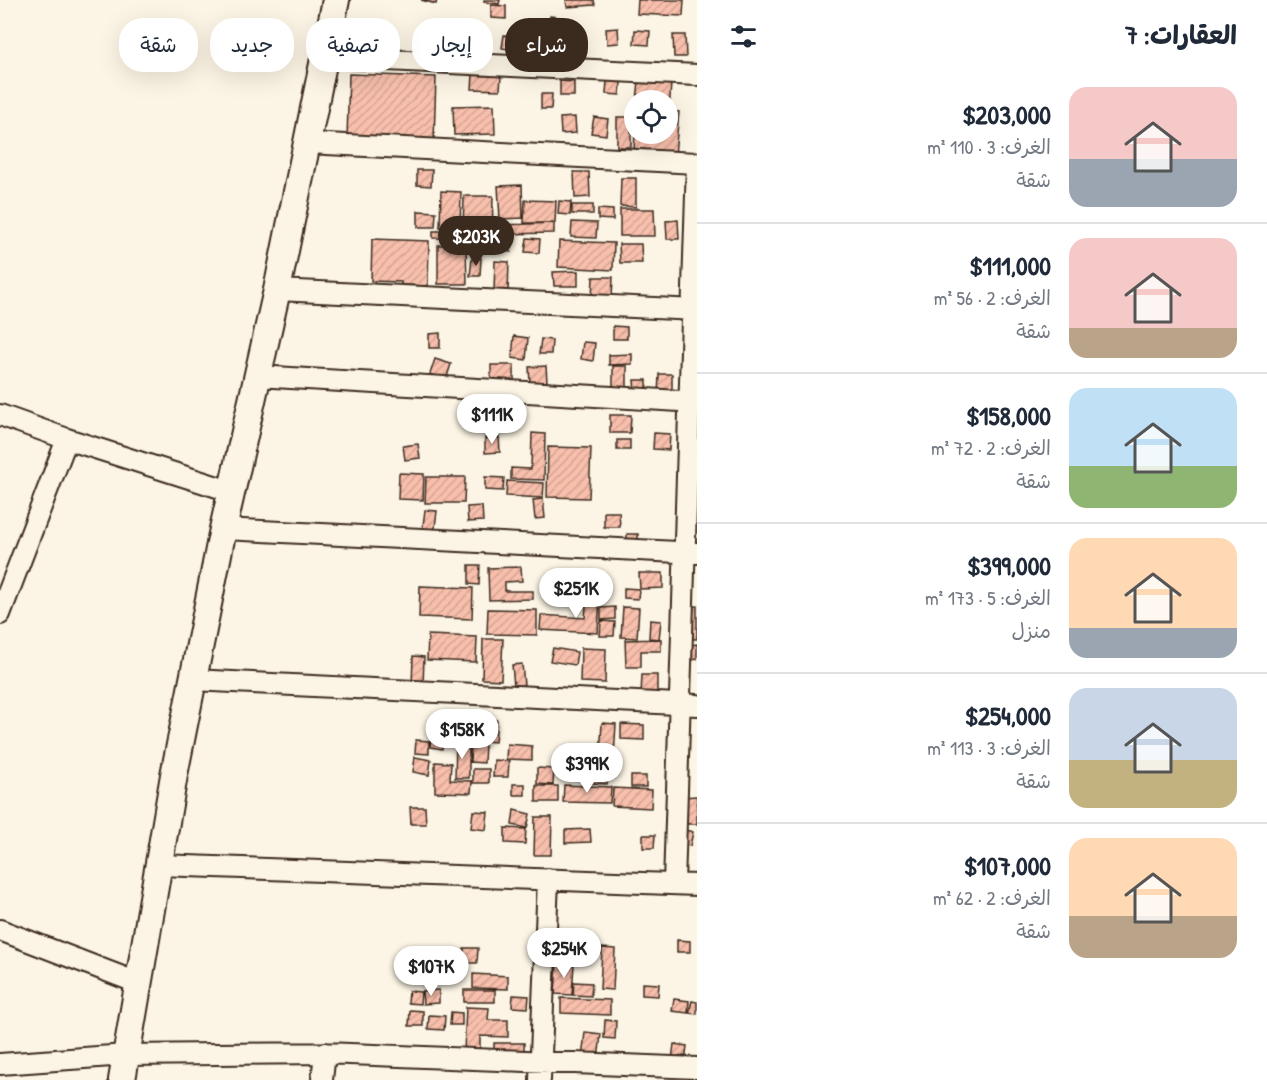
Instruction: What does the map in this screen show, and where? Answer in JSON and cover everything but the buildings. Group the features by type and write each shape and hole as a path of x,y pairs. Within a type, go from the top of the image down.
{"main road":[{"path":"332,18 336,0"},
{"path":"122,1080 174,775 230,491 277,291 321,72"}],"street":[{"path":"400,61 697,75 697,67"},
{"path":"307,143 697,163 688,705 674,884"},
{"path":"277,291 695,310"},
{"path":"257,376 693,402"},
{"path":"0,416 230,491"},
{"path":"0,614 67,439"},
{"path":"223,529 691,553"},
{"path":"193,680 688,705"},
{"path":"159,865 697,885"},
{"path":"540,1071 548,879"},
{"path":"0,930 138,983"},
{"path":"322,1080 325,1053"},
{"path":"0,1064 126,1055 325,1053 540,1071 697,1068"}]}
